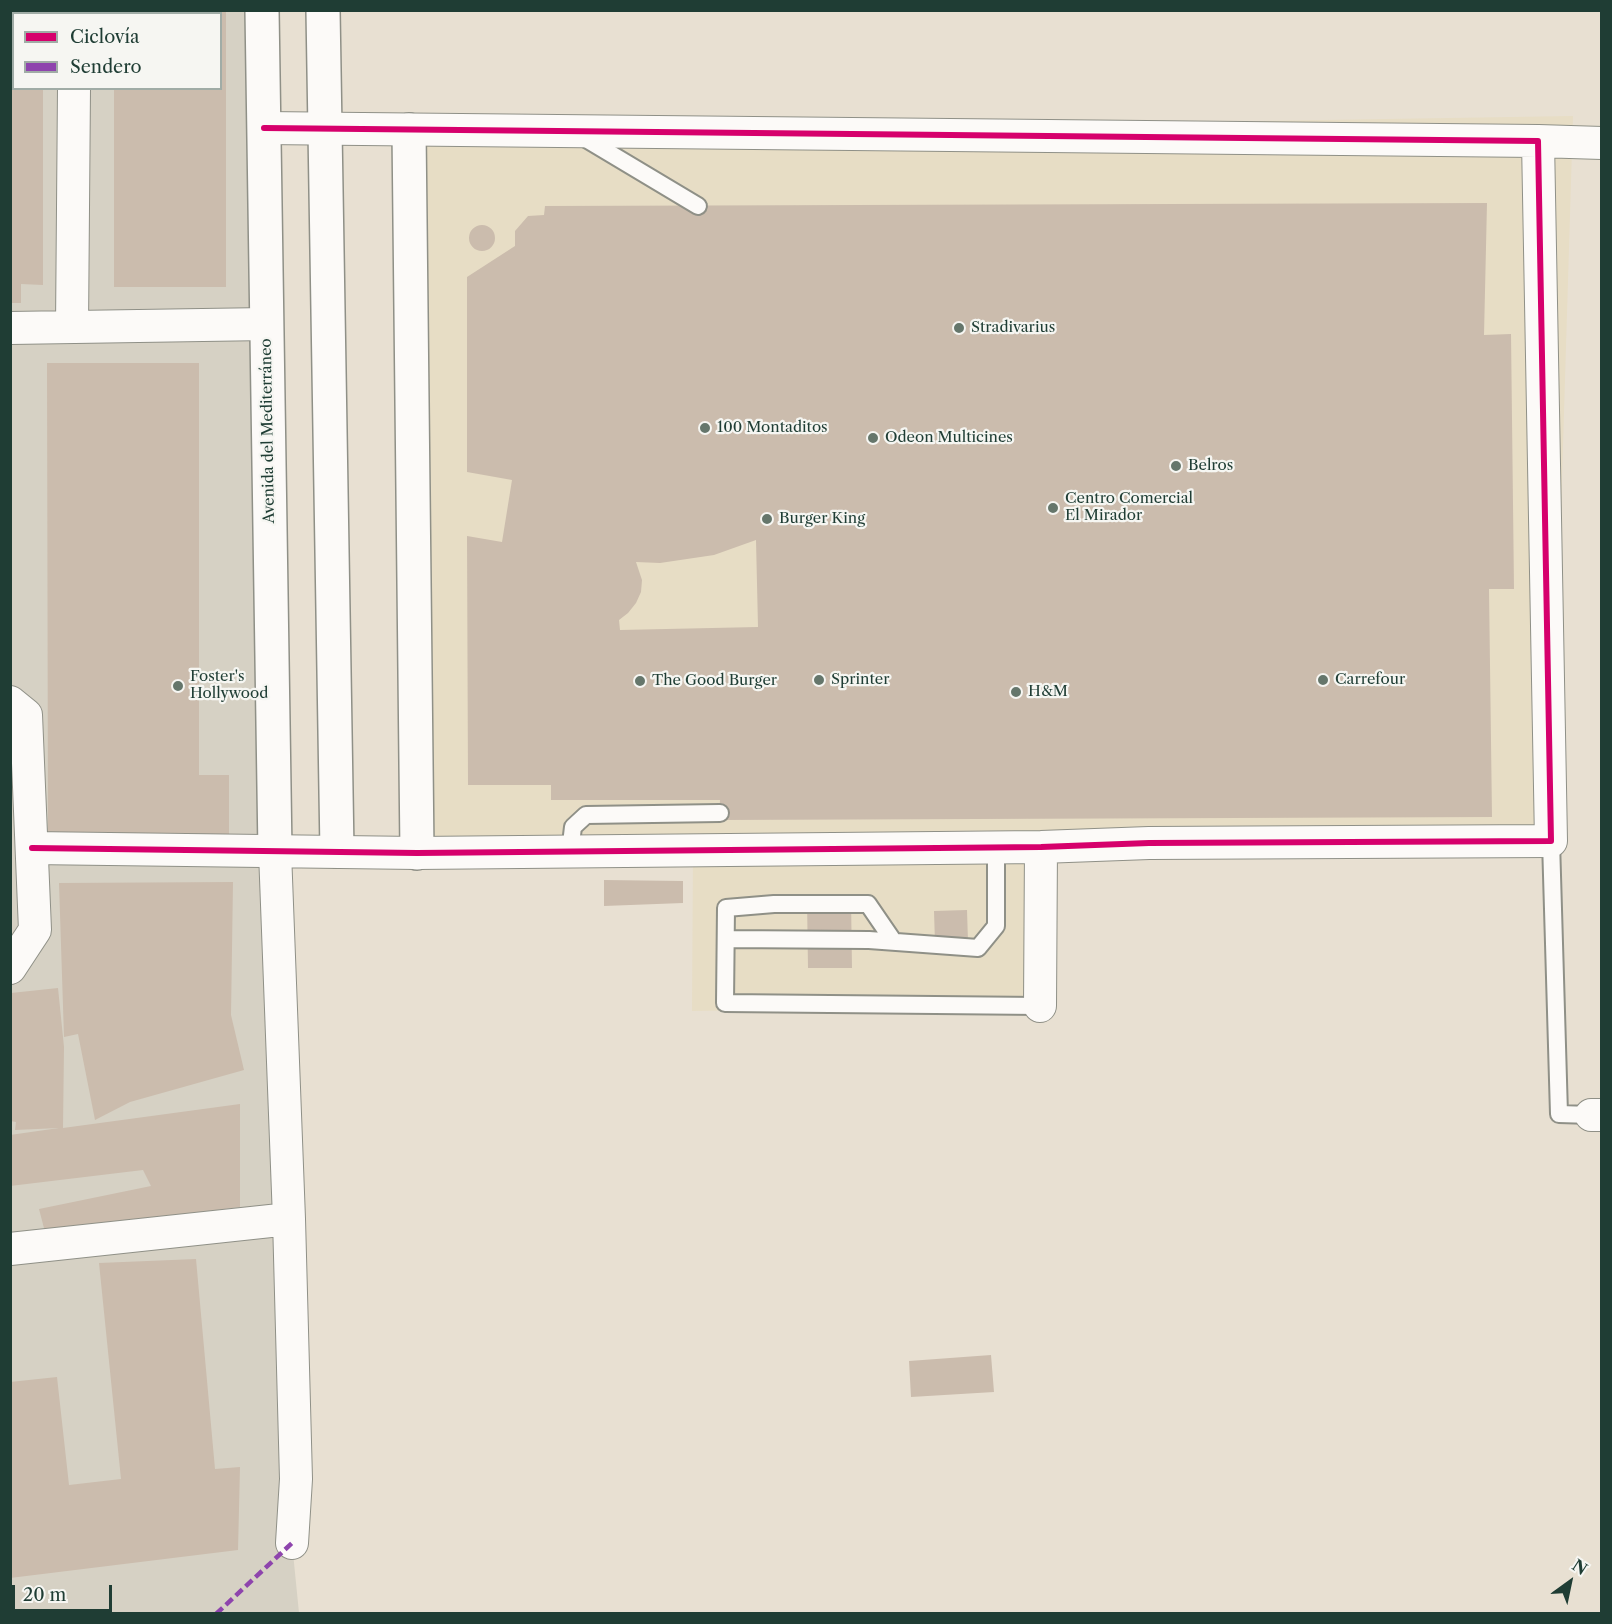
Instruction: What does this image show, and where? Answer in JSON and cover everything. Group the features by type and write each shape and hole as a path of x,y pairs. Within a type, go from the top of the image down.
{"street":[{"name":"Avenida del Mediterráneo","path":"262,10 275,852"},
{"path":"323,10 337,851"},
{"path":"72,327 74,90"},
{"path":"264,128 1602,143"},
{"path":"409,130 417,853"},
{"path":"32,848 417,853 1041,847 1149,843 1551,841 1538,141"},
{"path":"10,328 267,324"},
{"path":"10,702 26,715 35,930 10,968"},
{"path":"1040,1006 1041,847"},
{"path":"275,852 296,1479 292,1543"},
{"path":"10,1249 289,1219"}],"lane":[{"path":"574,132 698,206"},
{"path":"570,852 573,827 586,815 720,813"},
{"path":"1551,841 1559,1114 1596,1115"},
{"path":"726,939 869,940 978,948 996,926 996,846"},
{"path":"894,942 868,904 774,904 726,908 724,1003 1040,1006"}],"shaded area":[{"path":"11,11 262,11 292,1543 299,1613 11,1614"},
{"name":"Centro Comercial El Mirador","path":"1573,116 1551,841 1041,847 1040,1006 692,1011 693,850 417,853 409,130 574,132"}],"building":[{"path":"10,10 42,10 42,12 12,12 12,90 43,90 43,285 21,284 21,303 10,303"},
{"path":"114,10 226,10 226,287 114,287 114,90 222,90 222,12 114,12"},
{"name":"Centro Comercial El Mirador","path":"1487,203 1484,335 1511,334 1514,589 1489,589 1492,817 719,820 720,800 551,800 551,785 468,785 467,536 502,542 512,480 467,472 467,277 515,246 515,231 528,216 544,215 545,206","holes":["756,540 758,627 620,630 619,620 636,603 641,592 642,580 636,562 660,563 714,555"]},
{"path":"482,225 491,229 495,238 491,247 482,251 473,247 469,238 473,229"},
{"path":"47,363 199,363 199,775 229,775 229,835 48,835"},
{"path":"604,880 683,881 683,903 604,906"},
{"path":"233,882 231,1015 244,1070 130,1102 95,1120 78,1034 64,1037 59,883"},
{"path":"807,898 851,898 852,968 808,968"},
{"path":"967,910 968,942 935,943 934,911"},
{"path":"58,988 64,1047 63,1128 240,1104 240,1207 45,1232 39,1209 151,1186 143,1170 10,1186 10,1135 59,1128 15,1130 16,1122 10,1121 11,993"},
{"path":"196,1259 215,1469 240,1467 238,1550 10,1578 10,1382 57,1377 69,1485 121,1479 99,1263"},
{"path":"991,1355 994,1392 911,1397 909,1361"}],"marked path":[{"path":"216,1614 292,1543"}],"cycle path":[{"path":"32,848 417,853 1041,847 1149,843 1551,841 1538,141 264,128"}],"place":[{"name":"Stradivarius","path":"959,328"},
{"name":"100 Montaditos","path":"705,428"},
{"name":"Odeon Multicines","path":"873,438"},
{"name":"Belros","path":"1176,466"},
{"name":"Centro Comercial El Mirador","path":"1053,508"},
{"name":"Burger King","path":"767,519"},
{"name":"Sprinter","path":"819,680"},
{"name":"Carrefour","path":"1323,680"},
{"name":"The Good Burger","path":"640,681"},
{"name":"Foster's Hollywood","path":"178,686"},
{"name":"H&M","path":"1016,692"}]}
